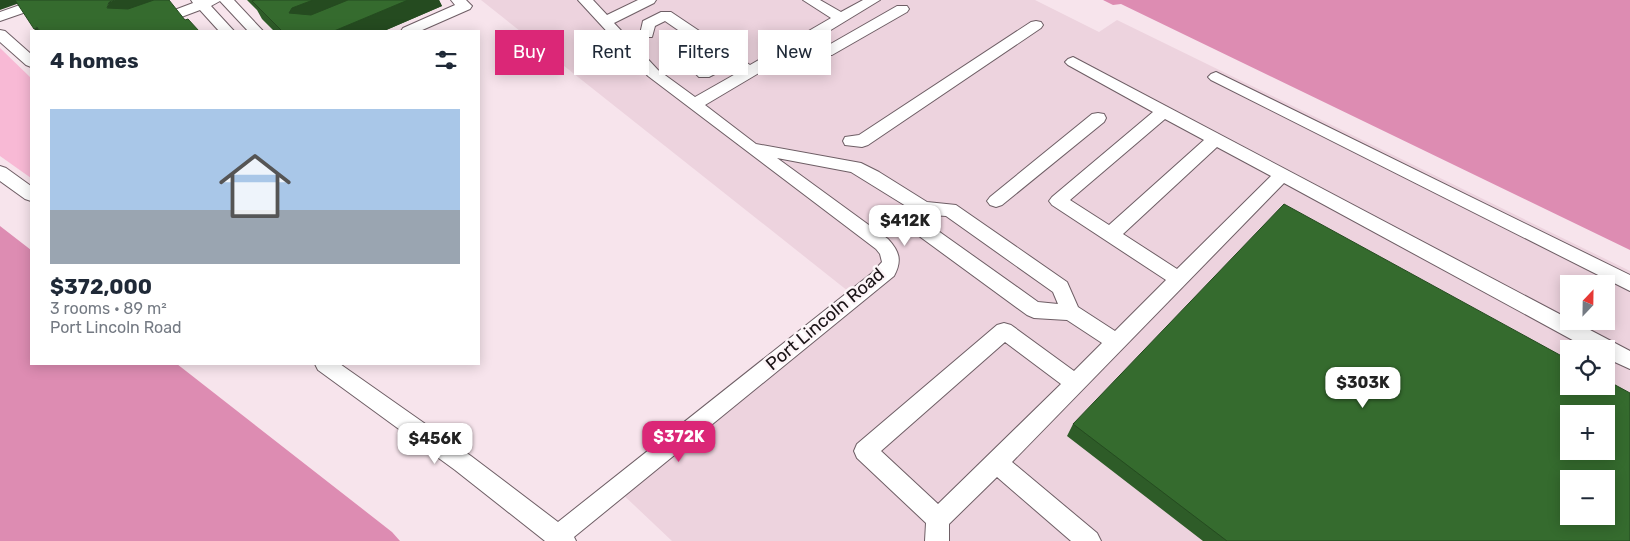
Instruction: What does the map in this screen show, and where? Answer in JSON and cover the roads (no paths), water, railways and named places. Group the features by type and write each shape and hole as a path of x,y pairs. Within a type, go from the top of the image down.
{"street":[{"path":"0,17 47,0"},
{"path":"226,0 255,30"},
{"name":"Port Lincoln Road","path":"561,538 887,271 891,262 889,252 882,244 653,73 585,0"},
{"path":"606,21 649,0"},
{"path":"810,0 841,18"},
{"path":"821,30 873,0"},
{"path":"831,50 902,9 887,0"},
{"path":"134,30 205,1 225,30"},
{"path":"410,30 462,3"},
{"path":"647,30 648,24 666,15 688,30"},
{"path":"851,141 862,141 1036,26"},
{"path":"0,34 30,61"},
{"path":"1073,62 1630,360"},
{"path":"694,105 758,67"},
{"path":"1216,77 1630,284"},
{"path":"1164,111 1058,201 1179,279"},
{"path":"996,201 1098,118"},
{"path":"1110,235 1215,139"},
{"path":"751,148 855,167 873,176 922,208 950,210 1060,287 1071,312"},
{"path":"0,172 30,194"},
{"path":"1076,383 1004,331 865,451 938,530 996,463 1076,383 1282,175"},
{"path":"922,208 925,231 1034,310 1071,312 1116,342"},
{"path":"326,365 463,462 561,538"},
{"path":"996,463 1089,541"}]}
